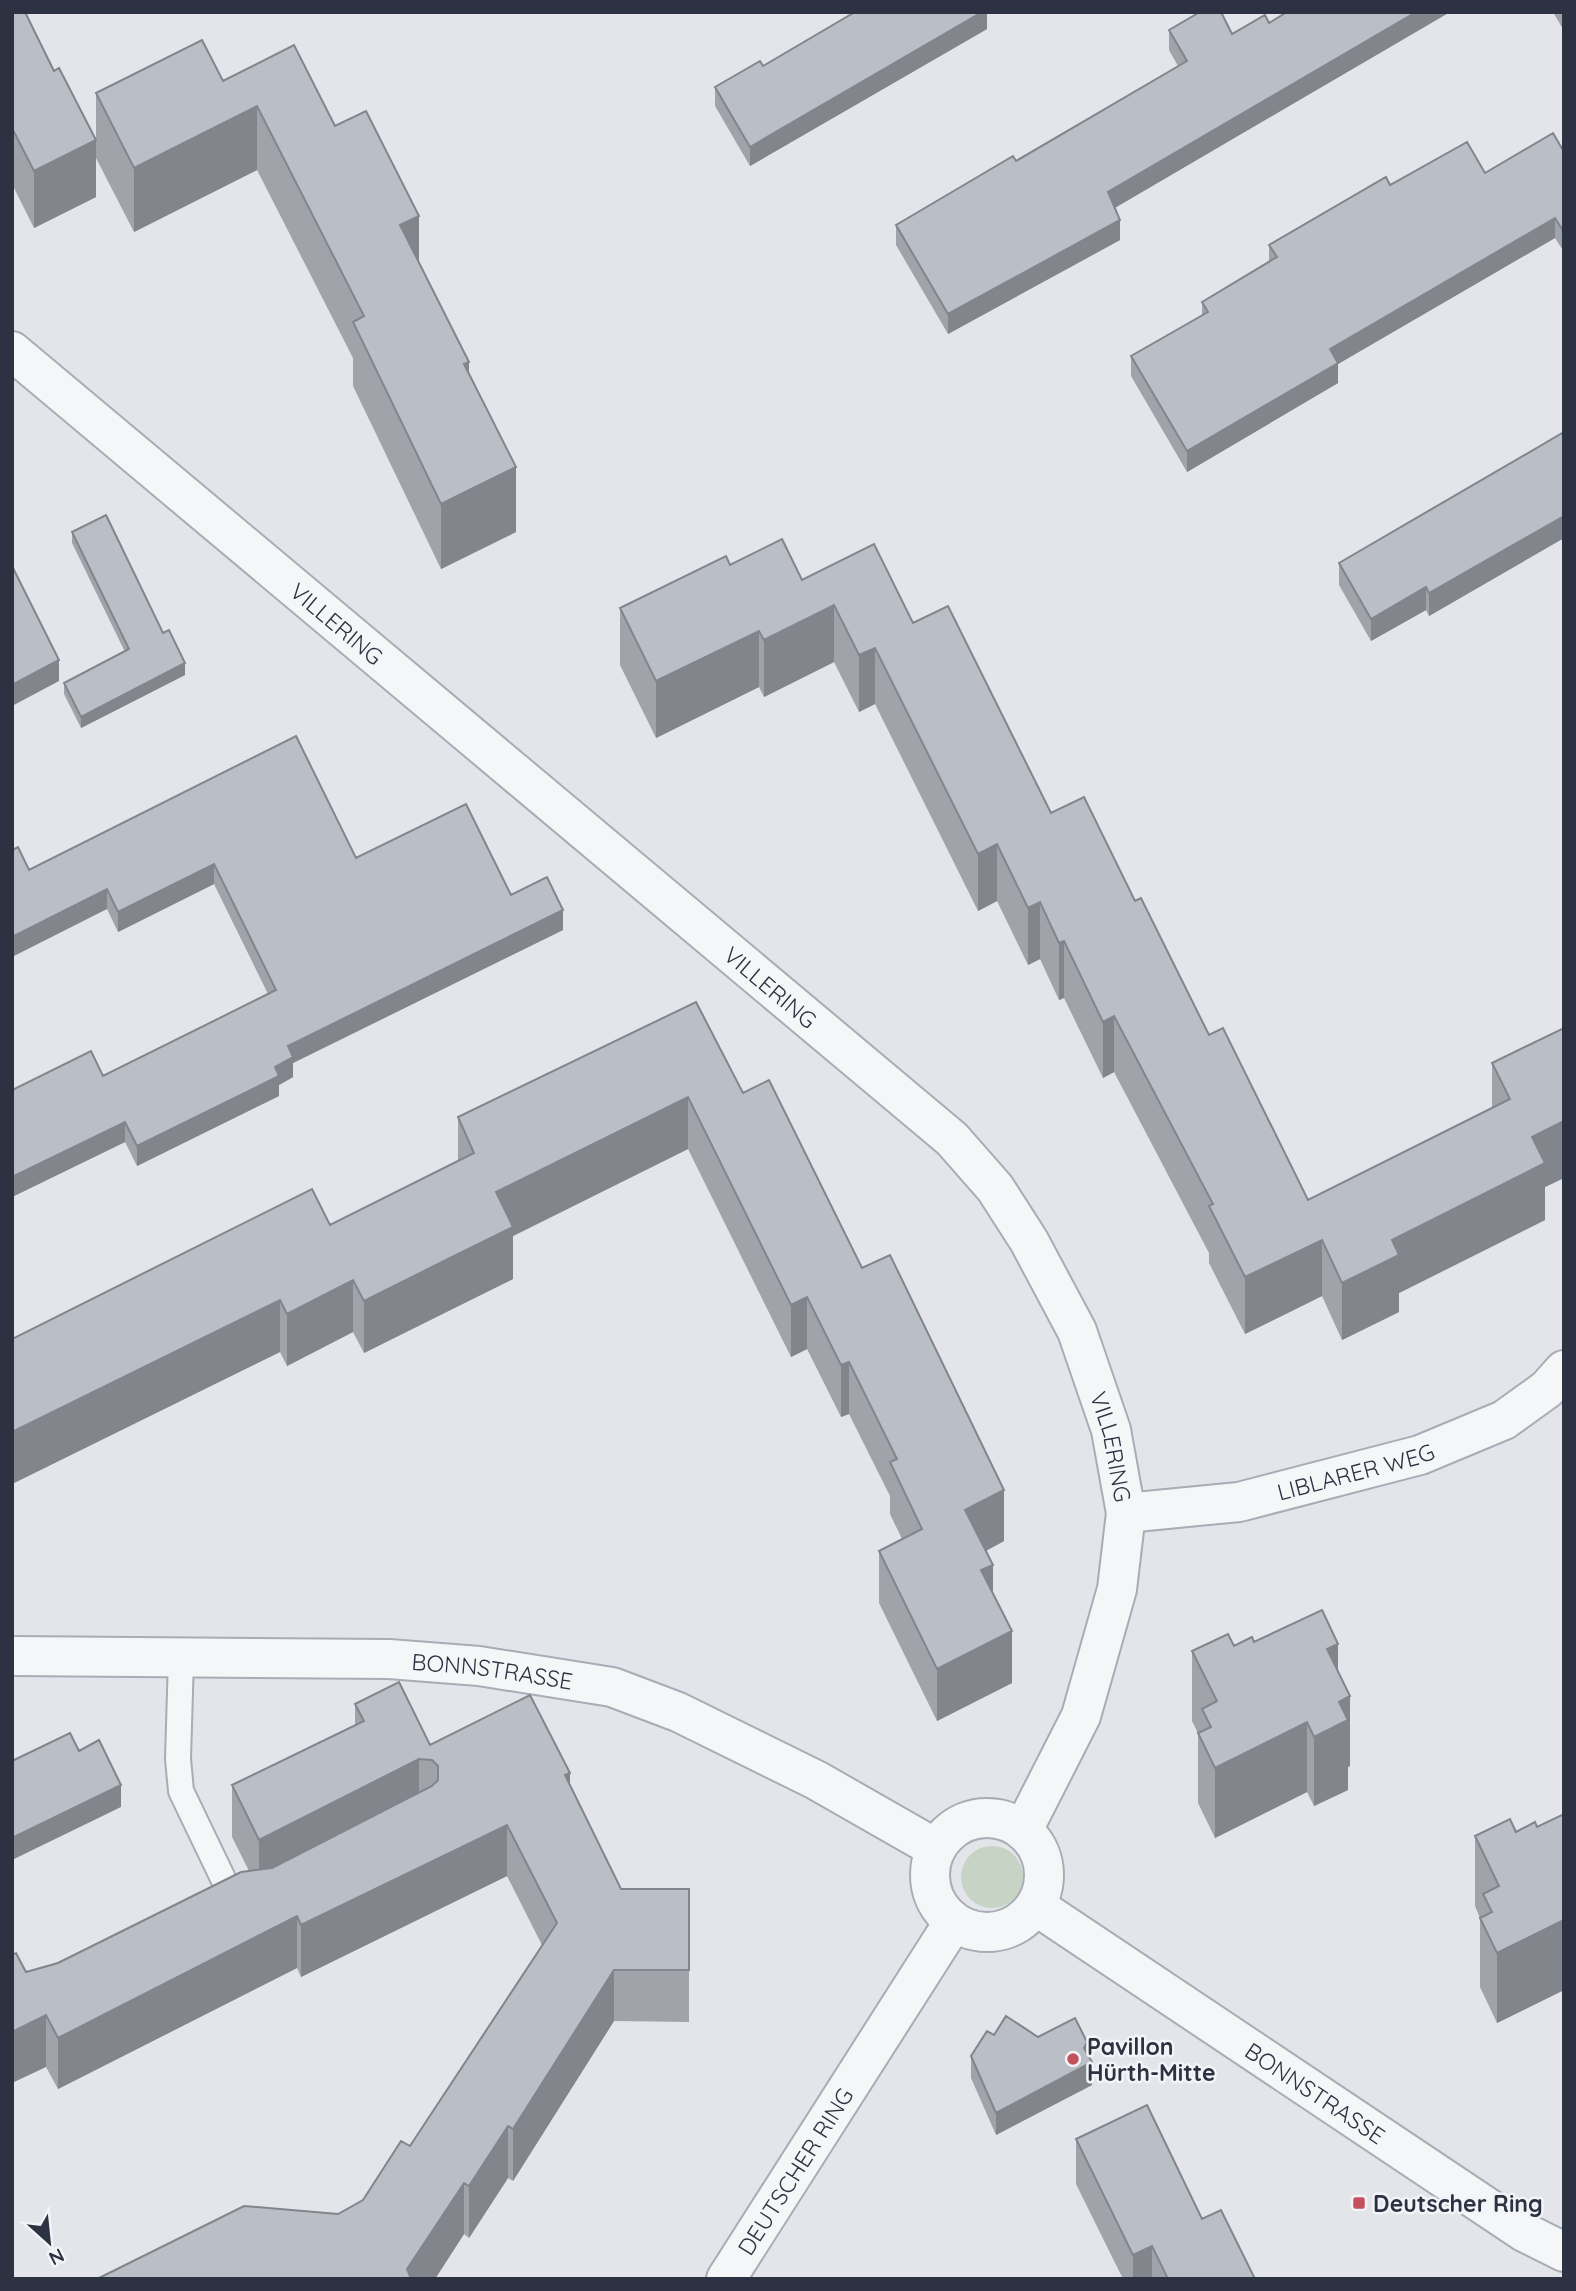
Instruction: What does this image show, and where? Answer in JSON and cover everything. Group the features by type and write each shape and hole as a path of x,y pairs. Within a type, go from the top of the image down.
{"street":[{"name":"VILLERING","path":"12,351 952,1139 995,1188 1029,1241 1077,1331 1111,1430 1126,1513 1117,1589 1081,1716 1024,1830"},
{"name":"LIBLARER WEG","path":"1126,1513 1239,1502 1420,1455 1504,1420 1547,1389 1564,1370"},
{"name":"BONNSTRASSE","path":"12,1656 389,1659 479,1666 612,1687 678,1712 805,1775 935,1848"},
{"path":"975,1819 1000,1819 1024,1830 1037,1846 1044,1866 1044,1887 1036,1906 1021,1922 1001,1931 979,1933 953,1923 938,1907 929,1884 929,1865 935,1848 952,1829 975,1819"},
{"name":"BONNSTRASSE","path":"1036,1906 1524,2232 1564,2252"},
{"name":"DEUTSCHER RING","path":"726,2279 953,1923"}],"lane":[{"path":"181,1658 178,1759 181,1791 230,1893 245,1909 265,1906"}],"green space":[{"path":"986,1846 998,1846 1014,1855 1021,1865 1021,1889 1014,1899 998,1908 986,1908 975,1903 966,1894 961,1883 961,1871 966,1860 975,1851"}],"building":[{"path":"12,12 25,12 54,71 59,68 96,140 34,171 12,128"},
{"path":"855,12 982,12 750,147 715,87 760,61 763,66"},
{"path":"1200,12 1221,12 1232,34 1265,15 1269,23 1287,12 1416,12 1108,192 1120,220 948,314 896,225 1013,156 1016,161 1187,61 1169,30"},
{"path":"202,40 223,81 294,45 335,126 366,111 419,216 400,225 469,362 464,364 516,467 441,504 353,322 364,316 257,106 134,168 96,93"},
{"path":"1553,133 1564,152 1564,232 1555,218 1330,349 1338,363 1187,451 1131,356 1208,312 1202,302 1277,257 1269,245 1386,177 1390,185 1467,142 1485,173"},
{"path":"1564,432 1564,516 1429,593 1426,587 1371,619 1339,563"},
{"path":"106,515 163,633 169,630 185,663 81,717 64,683 129,649 72,532"},
{"path":"782,539 802,580 874,544 913,623 948,606 1051,813 1084,797 1135,901 1141,898 1209,1035 1223,1028 1308,1200 1510,1099 1492,1063 1564,1028 1564,1121 1532,1137 1545,1163 1392,1240 1399,1255 1342,1283 1322,1240 1245,1277 1209,1206 1213,1204 1114,1016 1103,1022 1064,941 1059,943 1040,902 1028,908 997,844 978,854 875,648 859,655 834,605 764,640 759,631 656,681 620,608 726,556 730,565"},
{"path":"12,566 59,660 12,685"},
{"path":"296,736 356,858 466,804 511,895 547,877 563,910 288,1046 293,1057 275,1067 279,1076 137,1146 125,1122 12,1177 12,1090 91,1051 103,1076 276,990 214,864 118,912 107,889 12,937 12,850 18,847 29,870"},
{"path":"696,1002 743,1093 769,1080 862,1268 890,1255 1004,1490 965,1510 993,1565 981,1570 1012,1631 937,1669 879,1551 922,1529 890,1462 897,1459 849,1362 841,1365 807,1297 791,1305 688,1097 496,1192 513,1227 364,1301 353,1280 287,1314 280,1300 12,1432 12,1339 312,1189 330,1225 474,1153 458,1117"},
{"path":"1322,1610 1338,1644 1327,1649 1350,1696 1339,1702 1348,1720 1314,1737 1307,1722 1215,1768 1198,1733 1211,1727 1202,1709 1217,1701 1192,1651 1228,1634 1234,1646 1252,1637 1254,1642"},
{"path":"399,1682 430,1745 530,1695 570,1773 565,1775 621,1889 689,1889 689,1970 614,1970 513,2129 508,2126 469,2186 464,2183 407,2269 411,2279 97,2279 244,2206 338,2214 363,2200 401,2141 410,2146 557,1923 507,1825 301,1925 297,1916 58,2038 46,2015 12,2032 12,1955 16,1953 26,1972 58,1963 241,1872 272,1868 432,1786 438,1780 438,1766 432,1760 419,1759 259,1840 232,1785 364,1721 355,1704"},
{"path":"70,1733 79,1751 99,1740 121,1785 12,1838 12,1761"},
{"path":"1564,1814 1564,1920 1497,1953 1480,1918 1492,1912 1483,1894 1499,1886 1475,1836 1510,1819 1516,1832 1535,1822 1537,1827"},
{"path":"1006,2016 1038,2037 1075,2018 1087,2042 1084,2048 1092,2062 996,2113 971,2056 987,2031 994,2035"},
{"path":"1147,2105 1202,2219 1221,2210 1255,2279 1168,2279 1152,2246 1133,2255 1076,2139"}],"place":[{"name":"Pavillon Hürth-Mitte","path":"1073,2059"},
{"name":"Deutscher Ring","path":"1359,2203"}]}
